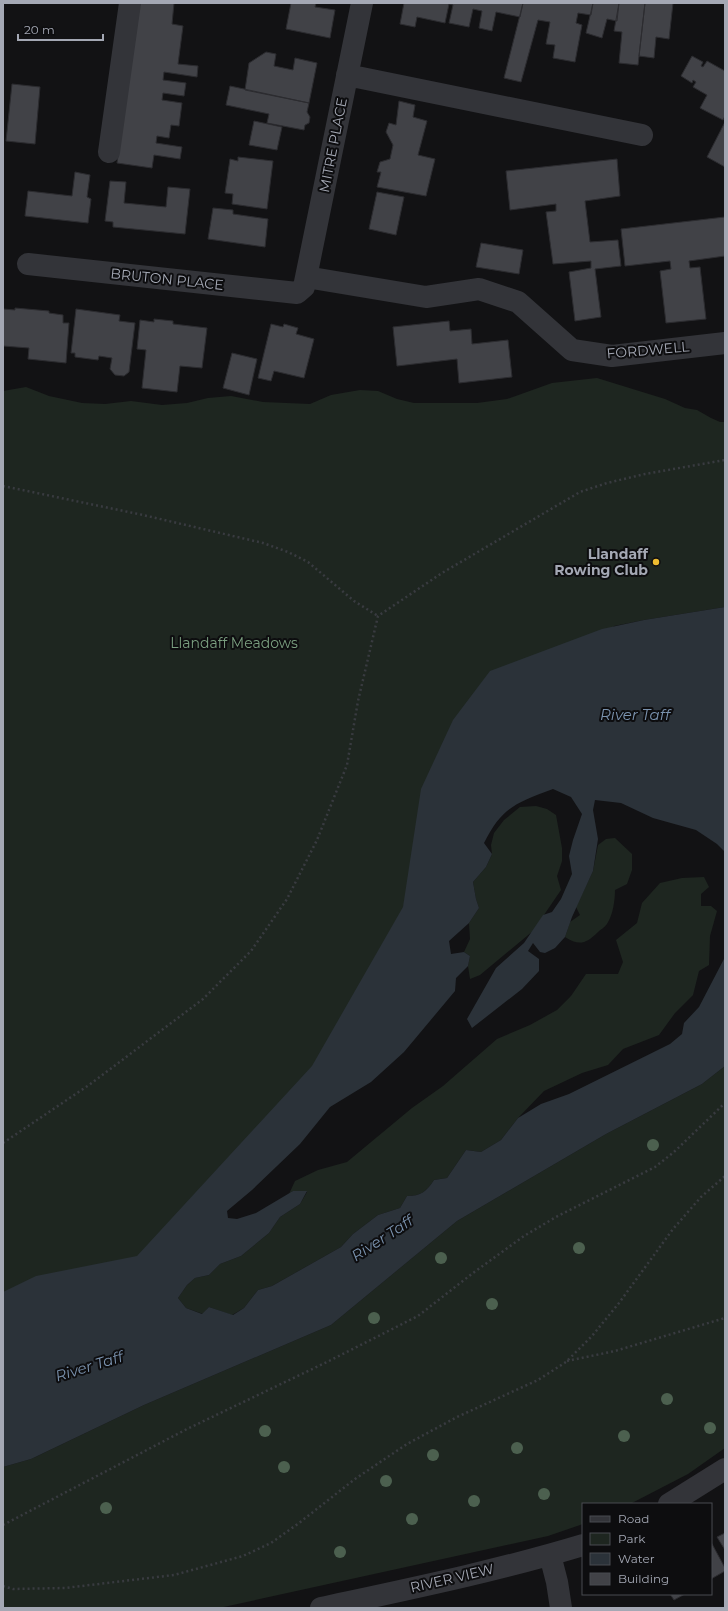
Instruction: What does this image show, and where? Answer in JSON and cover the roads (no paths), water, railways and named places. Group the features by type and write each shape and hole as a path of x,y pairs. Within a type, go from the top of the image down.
{"street":[{"path":"109,152 130,3"},
{"name":"MITRE PLACE","path":"305,282 362,3"},
{"path":"347,75 642,135"},
{"name":"BRUTON PLACE","path":"28,264 297,293 305,282"},
{"name":"FORDWELL","path":"305,282 426,296 479,289 518,302 572,350 612,356 725,343"},
{"path":"671,1503 725,1469"},
{"name":"RIVER VIEW","path":"321,1608 469,1575 550,1555 582,1545"},
{"path":"550,1555 557,1582 561,1608"}],"water":[{"name":"River Taff","path":"725,607 725,852 717,844 696,830 653,818 621,803 595,800 593,810 598,839 593,871 572,917 565,937 555,948 545,953 540,952 533,943 528,951 539,959 539,971 522,989 472,1028 467,1019 496,968 524,943 543,915 552,912 561,899 572,874 569,856 582,814 571,797 553,789 529,798 511,808 497,821 484,843 492,854 486,867 473,882 479,908 469,923 449,941 451,954 464,952 470,956 468,966 456,978 455,991 404,1052 371,1082 330,1107 300,1144 252,1190 227,1211 228,1218 237,1219 256,1213 293,1191 307,1191 300,1204 280,1217 269,1233 241,1256 220,1264 209,1275 195,1278 187,1285 178,1298 186,1308 202,1314 209,1307 233,1315 244,1308 258,1290 272,1286 341,1247 353,1234 378,1215 400,1208 407,1196 420,1194 428,1188 434,1180 447,1178 466,1150 481,1152 501,1140 518,1118 541,1104 569,1094 670,1044 682,1034 684,1023 699,1007 725,957 725,1066 702,1084 606,1134 457,1221 331,1325 144,1405 31,1459 3,1467 3,1292 36,1276 137,1256 312,1066 403,907 421,789 453,720 490,671 602,629 644,620"}],"place":[{"name":"Llandaff Rowing Club","path":"656,562"}],"park label":[{"name":"Llandaff Meadows","path":"234,643"}]}
